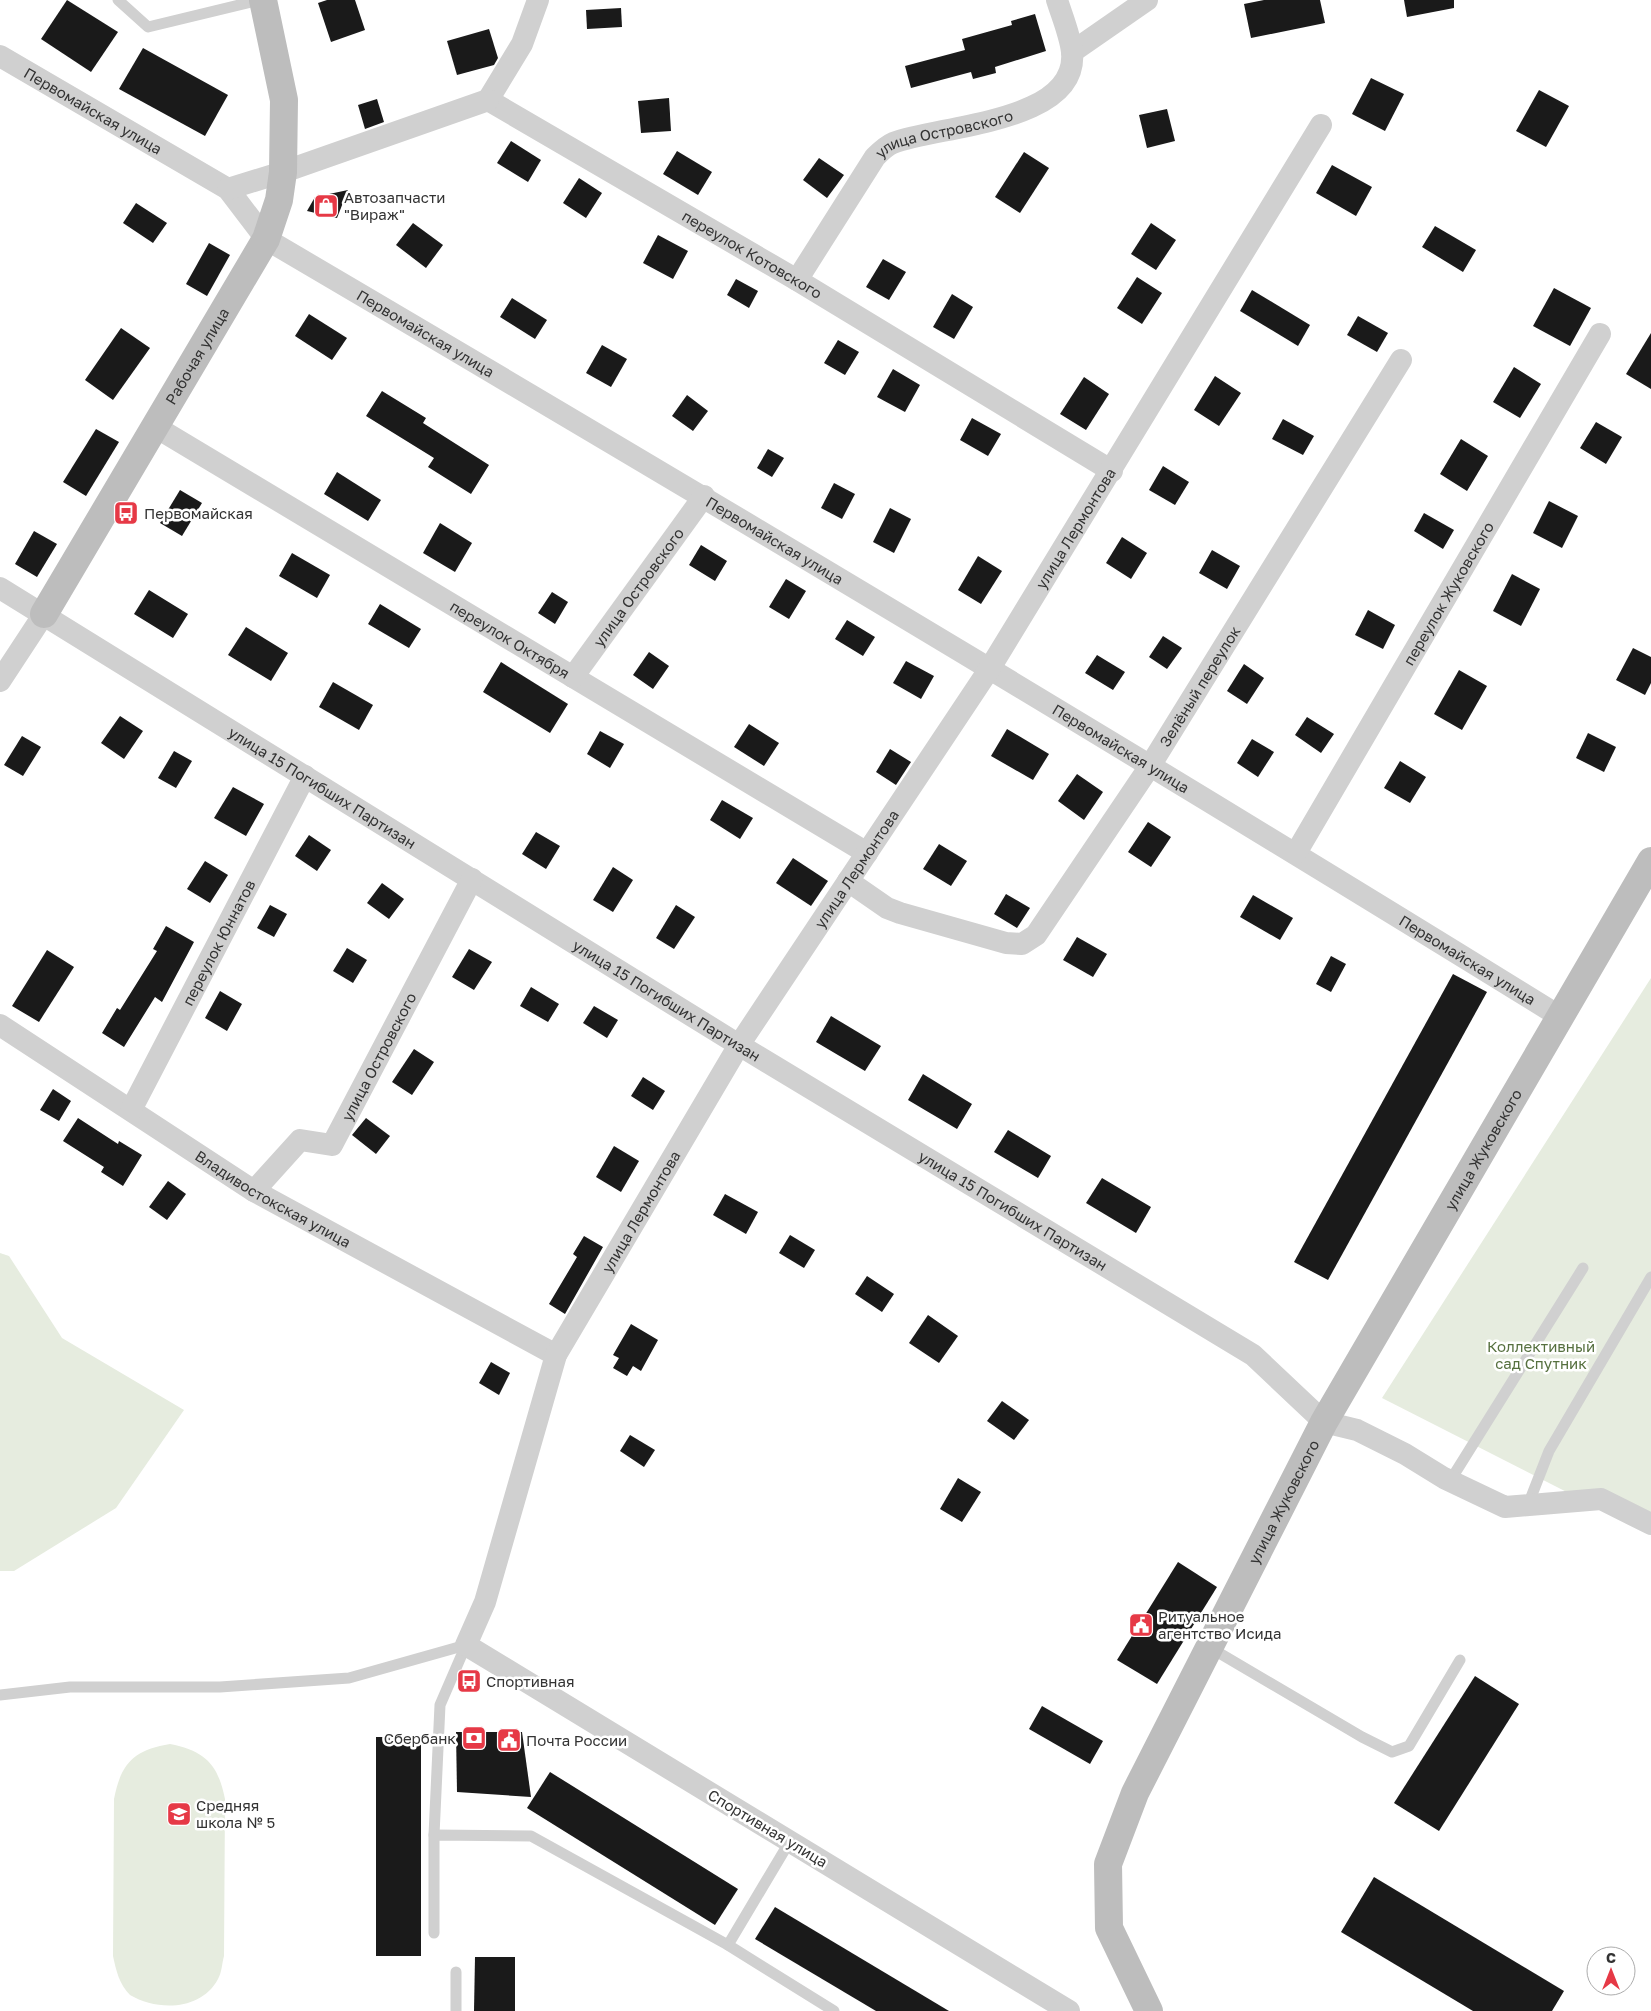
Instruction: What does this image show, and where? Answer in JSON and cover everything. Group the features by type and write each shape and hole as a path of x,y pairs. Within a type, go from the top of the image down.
{"street":[{"name":"Рабочая улица","path":"0,681 44,614 266,239 279,200 282,172 284,100 261,0"},
{"path":"228,189 488,100 522,44 538,0"},
{"name":"улица Островского","path":"797,280 875,157 890,144 987,121 1033,107 1060,90 1070,77 1072,52 1057,0"},
{"path":"1072,52 1147,0"},
{"name":"Первомайская улица","path":"0,56 228,189 266,239 704,496 1296,853 1559,1016"},
{"name":"переулок Котовского","path":"488,100 797,280 1112,471"},
{"name":"улица Лермонтова","path":"466,1645 485,1602 556,1355 739,1045 990,668 1112,471 1321,125"},
{"name":"переулок Жуковского","path":"1296,853 1600,334"},
{"name":"Зелёный переулок","path":"848,881 887,908 900,913 1006,943 1022,944 1036,935 1150,766 1401,360"},
{"name":"переулок Октября","path":"154,426 867,853"},
{"name":"улица Островского","path":"573,677 704,496"},
{"name":"улица 15 Погибших Партизан","path":"0,588 739,1045 1253,1355 1324,1422"},
{"name":"переулок Юннатов","path":"131,1110 305,776"},
{"name":"улица Жуковского","path":"1149,2011 1108,1928 1108,1864 1135,1793 1324,1422 1651,861"},
{"name":"улица Островского","path":"254,1191 300,1140 332,1145 472,879"},
{"name":"Владивостокская улица","path":"0,1025 254,1191 556,1355"},
{"path":"1324,1422 1357,1430 1405,1454 1450,1481 1505,1507 1601,1499 1651,1524"},
{"name":"Спортивная улица","path":"466,1645 1069,2011"}],"lane":[{"path":"118,0 148,27 261,0"},
{"path":"1450,1481 1583,1268"},
{"path":"1528,1505 1549,1452 1651,1277"},
{"path":"0,1695 70,1688 220,1688 349,1678 466,1645"},
{"path":"434,1933 434,1835 440,1705 466,1645"},
{"path":"1210,1647 1362,1737 1392,1752 1409,1746 1460,1660"},
{"path":"434,1835 531,1836 728,1945 834,2011"},
{"path":"728,1945 790,1842"},
{"path":"456,1972 456,2011"}],"green space":[{"name":"Коллективный сад Спутник","path":"1651,978 1651,1535 1382,1398"},
{"path":"0,1253 9,1256 62,1338 184,1410 116,1508 14,1571 0,1571"},
{"path":"170,1744 201,1755 208,1761 214,1768 225,1799 224,1956 221,1970 218,1979 210,1990 201,1997 178,2005 153,2004 130,1995 121,1982 113,1956 114,1799 117,1787 125,1767 131,1760 147,1750"}],"building":[{"path":"67,0 118,32 91,72 41,39"},
{"path":"327,0 355,0 365,30 331,42 318,3"},
{"path":"1264,0 1320,0 1325,23 1251,38 1244,4"},
{"path":"1404,0 1454,0 1454,8 1407,17"},
{"path":"621,8 622,27 587,29 586,10"},
{"path":"1035,14 1046,51 995,67 996,73 973,79 971,72 911,88 905,66 965,50 962,39 1012,25 1011,21"},
{"path":"489,29 498,58 494,65 457,75 447,41"},
{"path":"143,48 228,95 205,136 119,89"},
{"path":"1371,78 1404,94 1385,131 1352,114"},
{"path":"1539,90 1569,106 1546,147 1516,131"},
{"path":"669,98 671,131 641,133 638,101"},
{"path":"377,99 384,122 365,129 358,105"},
{"path":"1167,109 1175,141 1147,148 1139,115"},
{"path":"511,141 541,160 528,182 497,163"},
{"path":"677,151 712,172 698,195 663,174"},
{"path":"1024,152 1049,168 1020,213 995,197"},
{"path":"819,158 844,175 827,198 803,180"},
{"path":"1332,165 1372,187 1356,216 1316,193"},
{"path":"579,178 602,193 586,218 563,203"},
{"path":"348,190 337,218 307,211 315,197"},
{"path":"136,203 167,223 153,243 123,223"},
{"path":"413,223 443,245 426,268 396,245"},
{"path":"1151,223 1176,240 1156,270 1131,254"},
{"path":"1435,226 1476,250 1463,272 1422,247"},
{"path":"658,235 688,251 673,279 643,263"},
{"path":"209,243 230,255 207,296 186,284"},
{"path":"883,259 906,272 889,300 866,287"},
{"path":"1137,277 1162,293 1142,324 1117,308"},
{"path":"736,279 758,291 749,308 727,295"},
{"path":"1554,288 1591,308 1570,346 1533,326"},
{"path":"1252,290 1310,325 1298,346 1240,311"},
{"path":"952,294 973,307 954,339 933,327"},
{"path":"512,298 547,320 535,339 500,317"},
{"path":"309,314 347,338 332,360 295,336"},
{"path":"1358,316 1388,333 1377,352 1347,335"},
{"path":"121,328 150,348 113,400 85,380"},
{"path":"1651,333 1651,389 1626,374"},
{"path":"838,340 859,352 845,375 824,363"},
{"path":"602,345 627,359 611,387 586,373"},
{"path":"1514,367 1541,384 1520,418 1493,402"},
{"path":"893,369 920,385 905,412 877,397"},
{"path":"1215,376 1241,393 1219,426 1194,410"},
{"path":"1084,377 1109,394 1086,430 1060,414"},
{"path":"382,391 426,418 423,423 489,465 471,494 428,467 434,458 366,416"},
{"path":"687,395 708,411 693,431 672,416"},
{"path":"972,418 1001,434 988,456 960,440"},
{"path":"1283,419 1314,436 1303,455 1272,439"},
{"path":"1596,422 1622,437 1606,464 1580,448"},
{"path":"96,429 119,442 86,496 63,482"},
{"path":"1461,439 1488,456 1467,491 1440,474"},
{"path":"768,449 784,458 772,477 757,468"},
{"path":"1163,466 1189,482 1175,505 1149,490"},
{"path":"337,472 381,500 368,521 324,494"},
{"path":"834,483 855,494 842,519 821,508"},
{"path":"180,490 202,503 182,536 160,523"},
{"path":"1549,501 1578,516 1562,548 1533,533"},
{"path":"890,508 911,519 894,553 873,542"},
{"path":"1424,513 1454,530 1443,549 1414,531"},
{"path":"440,523 472,543 455,572 423,553"},
{"path":"34,531 57,544 37,577 15,564"},
{"path":"1122,537 1147,553 1131,579 1106,563"},
{"path":"701,545 727,561 715,581 689,565"},
{"path":"1212,550 1240,566 1227,589 1199,573"},
{"path":"292,553 330,575 317,598 279,576"},
{"path":"978,556 1002,571 981,604 958,590"},
{"path":"1512,574 1540,589 1521,626 1493,611"},
{"path":"786,579 806,591 789,619 769,607"},
{"path":"149,590 188,614 173,638 134,614"},
{"path":"552,592 568,602 555,624 538,613"},
{"path":"380,604 421,629 409,648 368,624"},
{"path":"1368,610 1395,625 1383,649 1355,635"},
{"path":"847,620 875,637 863,656 835,639"},
{"path":"246,627 288,653 271,681 228,655"},
{"path":"1163,636 1182,648 1167,669 1149,657"},
{"path":"1633,648 1651,657 1651,683 1645,695 1616,680"},
{"path":"649,652 669,666 653,689 633,675"},
{"path":"1097,655 1125,672 1113,690 1085,673"},
{"path":"906,661 934,676 921,699 893,683"},
{"path":"501,662 568,704 550,733 483,692"},
{"path":"1244,664 1264,678 1247,704 1227,691"},
{"path":"1459,670 1487,686 1462,730 1434,714"},
{"path":"333,682 373,705 359,730 319,707"},
{"path":"120,716 143,731 124,759 101,743"},
{"path":"1307,717 1334,734 1321,753 1295,735"},
{"path":"749,724 779,743 764,766 734,747"},
{"path":"1007,729 1049,754 1033,780 991,756"},
{"path":"600,731 624,744 610,768 587,754"},
{"path":"1588,733 1616,747 1604,772 1576,758"},
{"path":"22,736 41,747 23,776 4,765"},
{"path":"1252,739 1274,752 1258,777 1237,763"},
{"path":"890,749 911,762 896,785 876,772"},
{"path":"174,751 192,761 176,788 158,778"},
{"path":"1400,761 1426,777 1410,803 1384,788"},
{"path":"1077,774 1103,792 1084,820 1058,801"},
{"path":"233,787 264,804 246,836 214,818"},
{"path":"722,800 753,818 740,839 710,820"},
{"path":"1148,822 1171,837 1151,867 1128,852"},
{"path":"536,832 560,846 546,869 522,854"},
{"path":"309,835 331,850 317,871 295,856"},
{"path":"939,844 967,861 951,886 923,869"},
{"path":"793,858 828,881 811,906 776,883"},
{"path":"205,861 228,875 210,903 187,889"},
{"path":"613,867 633,880 613,912 593,900"},
{"path":"382,883 404,899 389,919 367,903"},
{"path":"1006,894 1030,908 1017,928 994,914"},
{"path":"1253,895 1293,918 1280,940 1240,917"},
{"path":"270,905 287,914 274,937 257,928"},
{"path":"676,905 695,917 674,949 656,938"},
{"path":"166,926 194,942 162,1002 155,997 124,1047 102,1033 117,1008 120,1010 157,951 153,949"},
{"path":"1077,937 1107,954 1093,977 1063,960"},
{"path":"347,948 367,960 353,983 333,971"},
{"path":"469,949 492,962 474,990 452,977"},
{"path":"47,950 74,967 39,1022 12,1006"},
{"path":"1331,956 1346,964 1331,992 1316,984"},
{"path":"1453,974 1487,992 1328,1280 1294,1262"},
{"path":"531,987 559,1004 548,1022 520,1006"},
{"path":"220,991 242,1004 227,1031 205,1018"},
{"path":"594,1006 618,1020 607,1038 583,1023"},
{"path":"831,1016 881,1046 865,1071 816,1042"},
{"path":"414,1049 434,1062 412,1095 392,1082"},
{"path":"923,1074 972,1104 957,1129 908,1100"},
{"path":"643,1077 665,1091 653,1110 631,1096"},
{"path":"53,1089 71,1101 59,1121 40,1110"},
{"path":"78,1118 118,1144 119,1141 142,1155 123,1186 101,1172 104,1167 63,1141"},
{"path":"366,1118 390,1136 376,1154 352,1135"},
{"path":"1008,1130 1051,1156 1038,1178 994,1152"},
{"path":"614,1146 639,1161 621,1192 596,1177"},
{"path":"1102,1178 1151,1207 1136,1233 1086,1203"},
{"path":"168,1181 186,1194 167,1220 149,1207"},
{"path":"725,1194 758,1212 746,1234 713,1215"},
{"path":"790,1235 815,1250 804,1268 779,1253"},
{"path":"584,1236 603,1247 565,1314 549,1304 577,1257 573,1254"},
{"path":"867,1276 894,1294 882,1312 855,1294"},
{"path":"928,1315 958,1336 939,1363 909,1343"},
{"path":"631,1324 658,1340 641,1371 633,1366 627,1376 613,1368 619,1358 613,1355"},
{"path":"491,1362 510,1373 499,1395 479,1383"},
{"path":"1002,1401 1029,1420 1014,1440 987,1421"},
{"path":"630,1435 655,1450 644,1467 620,1451"},
{"path":"958,1478 981,1492 962,1522 940,1509"},
{"path":"1178,1562 1217,1587 1157,1684 1117,1660"},
{"path":"1475,1676 1519,1704 1439,1831 1394,1803"},
{"path":"1042,1706 1103,1741 1090,1764 1029,1729"},
{"path":"456,1732 522,1732 531,1797 457,1792"},
{"path":"376,1737 421,1737 421,1956 376,1956"},
{"path":"550,1772 738,1889 715,1925 527,1808"},
{"path":"1374,1877 1564,1991 1552,2011 1473,2011 1341,1932"},
{"path":"775,1907 949,2011 876,2011 755,1939"},
{"path":"475,1957 515,1957 515,2011 474,2011"}],"place":[{"name":"Автозапчасти \"Вираж\"","path":"326,206"},
{"name":"Первомайская","path":"126,513"},
{"name":"Ритуальное агентство Исида","path":"1141,1625"},
{"name":"Спортивная","path":"469,1681"},
{"name":"Сбербанк","path":"474,1738"},
{"name":"Почта России","path":"509,1740"},
{"name":"Средняя школа № 5","path":"179,1814"}]}
